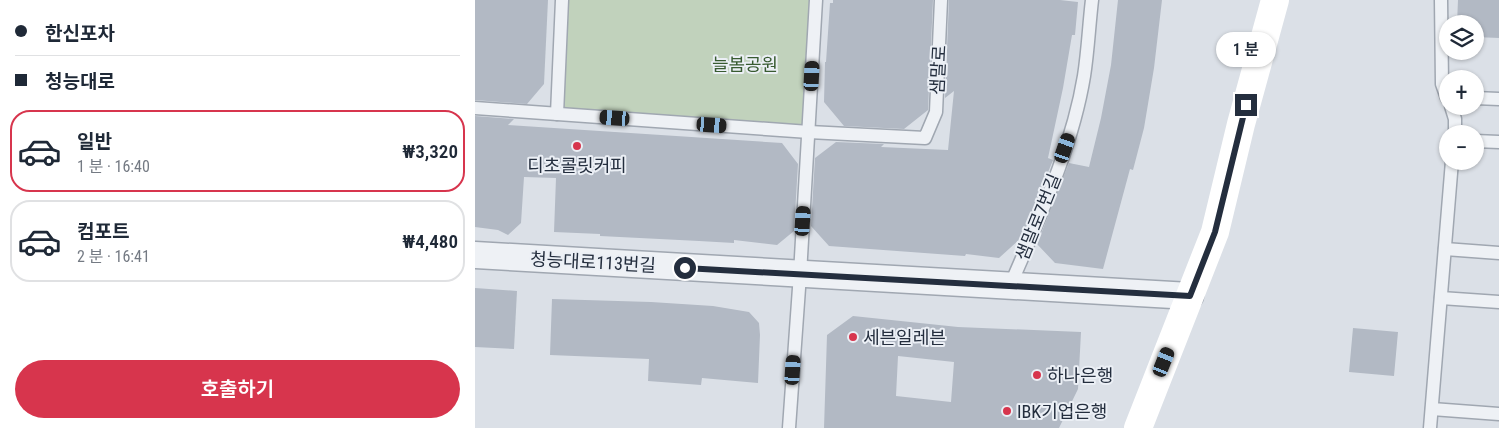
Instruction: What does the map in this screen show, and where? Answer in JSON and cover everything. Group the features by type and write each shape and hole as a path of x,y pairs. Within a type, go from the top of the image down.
{"main road":[{"path":"1138,428 1215,232 1241,124 1275,0"}],"street":[{"name":"청능대로113번길","path":"475,256 1190,296"}],"lane":[{"path":"557,114 562,0"},
{"path":"789,428 816,0"},
{"name":"샘말로","path":"809,132 925,138 936,112 941,0"},
{"name":"샘말로7번길","path":"1010,286 1048,196 1071,131 1084,77 1092,0"},
{"path":"1441,0 1443,70"},
{"path":"1484,98 1499,99"},
{"path":"475,108 809,132"},
{"path":"1484,141 1499,142"},
{"path":"1430,428 1452,170"},
{"path":"1445,249 1499,253"},
{"path":"1441,298 1499,302"},
{"path":"1432,410 1499,414"}],"green space":[{"name":"늘봄공원","path":"562,0 816,0 809,132 557,114"}],"building":[{"path":"475,0 548,0 544,84 527,104 475,100"},
{"path":"833,0 933,0 928,110 904,129 844,126 824,102 830,3 833,3"},
{"path":"949,0 1060,0 1078,2 1075,35 1072,35 1048,158 1053,160 1022,237 999,258 966,254 965,256 829,246 811,226 815,158 836,142 884,144 881,147 948,150 954,91 945,98"},
{"path":"1118,0 1162,0 1154,68 1144,128 1133,170 1130,169 1103,269 1055,263 1037,244 1069,163 1089,167 1111,65"},
{"path":"1458,0 1499,0 1499,38 1484,37 1484,15 1457,15"},
{"path":"475,116 514,119 508,125 782,143 798,164 794,231 777,245 734,240 734,243 554,232 556,178 524,177 521,223 508,235 498,230 475,227"},
{"path":"475,288 517,291 514,349 475,347"},
{"path":"552,299 713,306 749,312 759,323 758,383 702,378 701,385 648,381 649,359 550,355"},
{"path":"853,316 958,327 1081,332 1078,389 1059,428 824,428 827,335","holes":["898,356 954,362 951,402 896,396"]},
{"path":"1353,328 1398,332 1394,376 1349,372"}],"place":[{"name":"디초콜릿커피","path":"577,146"},
{"name":"세븐일레븐","path":"853,337"},
{"name":"하나은행","path":"1037,375"},
{"name":"IBK기업은행","path":"1007,411"}],"route":[{"path":"685,268 1190,296 1215,232 1246,105"}]}
